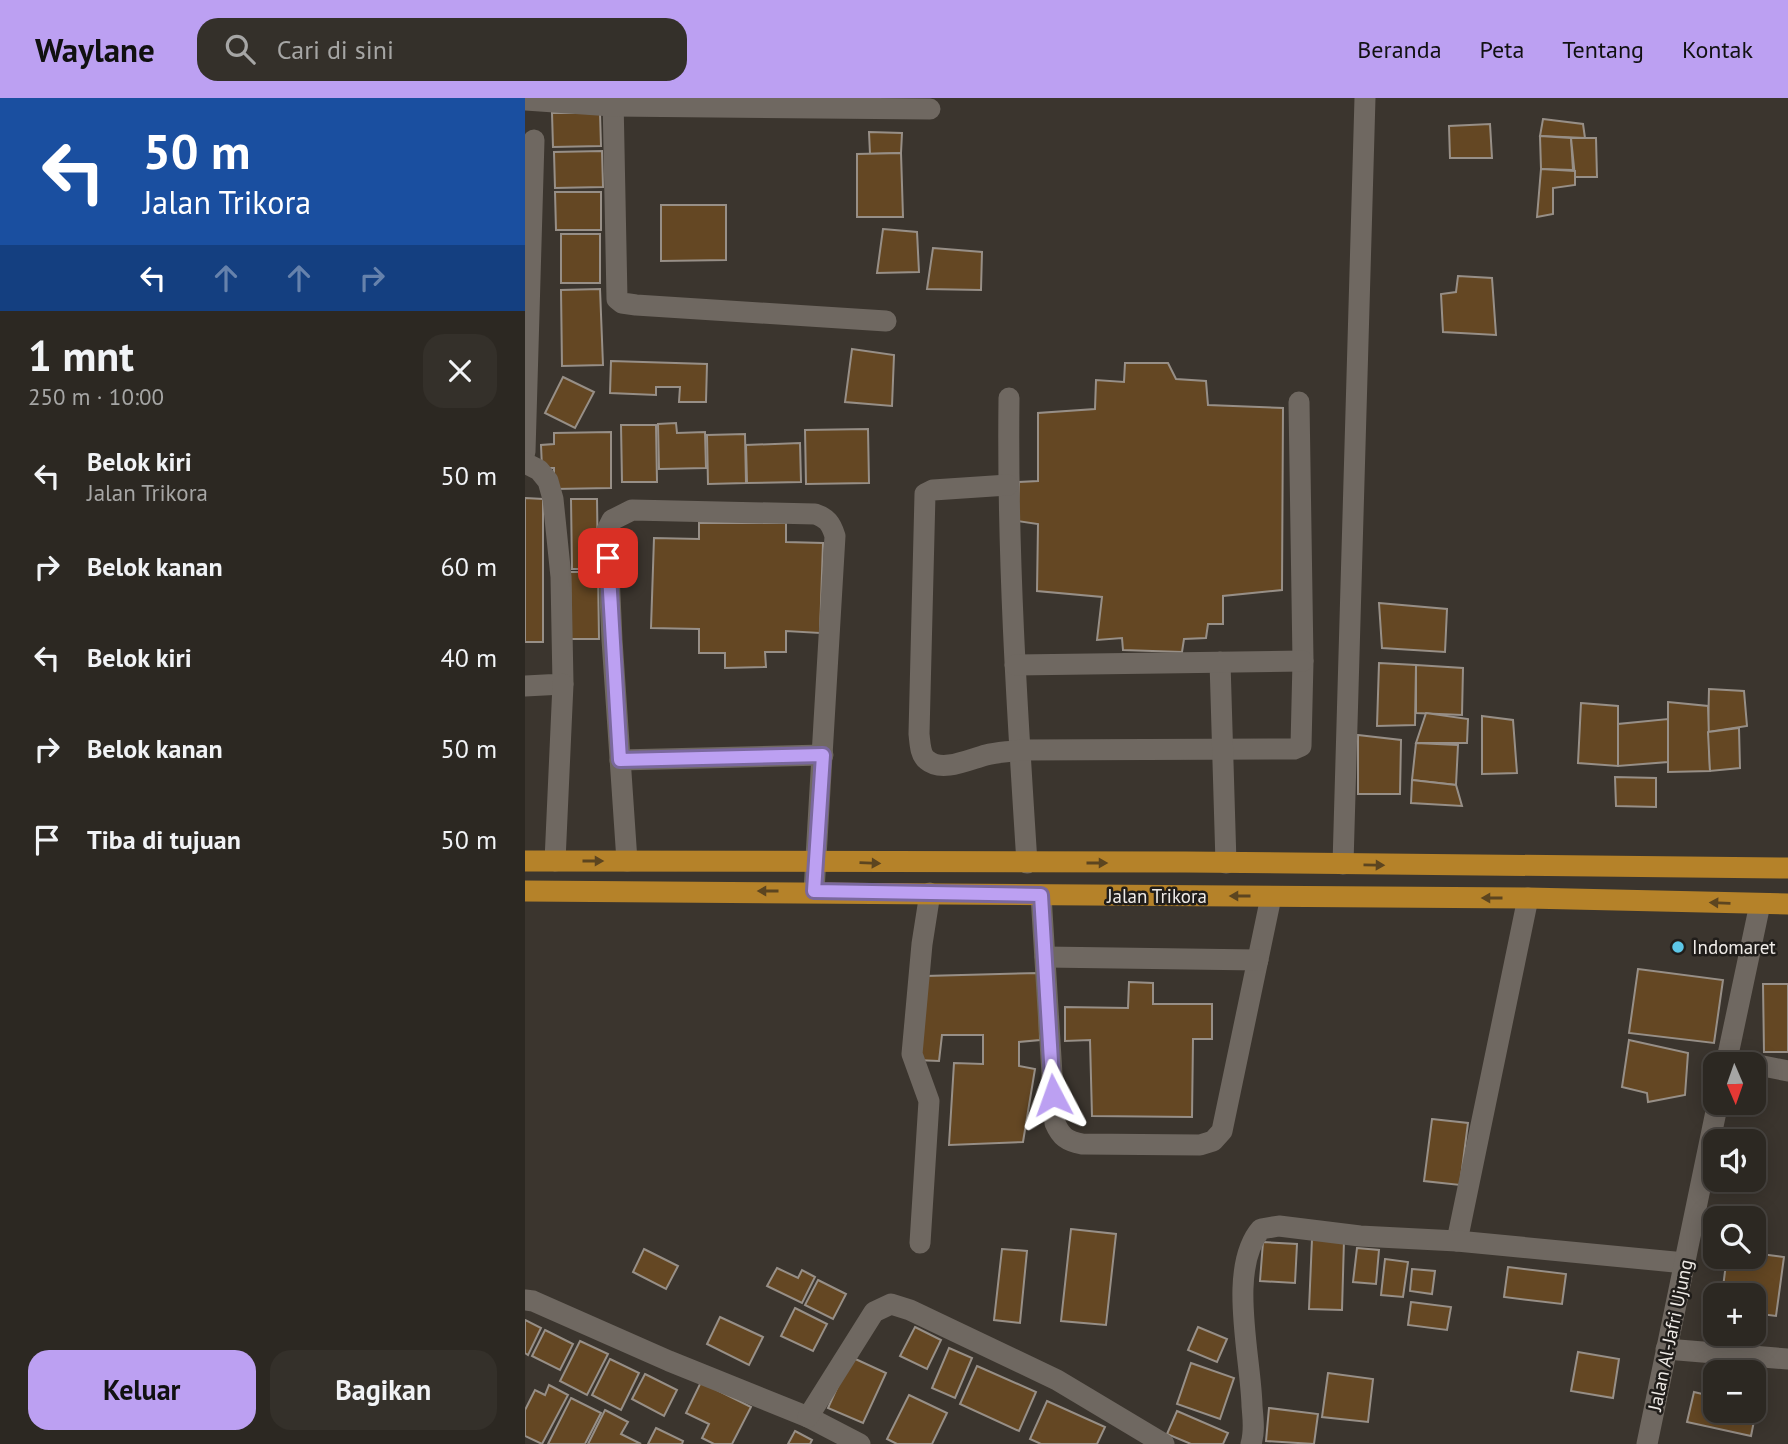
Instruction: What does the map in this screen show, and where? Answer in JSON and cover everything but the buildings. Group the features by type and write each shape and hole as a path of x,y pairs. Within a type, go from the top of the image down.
{"main road":[{"name":"Jalan Trikora","path":"525,861 1788,868"},
{"name":"Jalan Trikora","path":"525,891 1528,898 1788,904"}],"street":[{"path":"1343,864 1365,98"},
{"path":"525,100 929,110"},
{"path":"612,102 617,299 622,303 886,321"},
{"path":"525,452 527,291 534,139"},
{"path":"1009,398 1008,485 1027,863"},
{"path":"1008,485 933,490 925,494 919,734 926,760 938,765 954,764 988,754 1020,750 1294,749 1301,746 1303,661 1299,402"},
{"path":"525,463 539,470 548,481 553,499 561,578 563,684 555,861"},
{"path":"627,861 607,530 612,520 632,510 815,514 825,517 835,536 818,862 814,891"},
{"path":"1015,665 1303,661"},
{"path":"1220,662 1226,863"},
{"path":"525,686 563,684"},
{"path":"620,760 823,755"},
{"path":"920,1243 929,1101 912,1054 922,944 930,893"},
{"path":"1041,895 1055,1123 1059,1134 1068,1142 1082,1144 1200,1145 1213,1141 1222,1131 1271,897"},
{"path":"1457,1241 1528,898"},
{"path":"1729,1052 1760,904"},
{"path":"1045,957 1258,960"},
{"path":"1766,1067 1788,1071"},
{"name":"Jalan Al-Jafri Ujung","path":"1647,1444 1716,1115"},
{"path":"1251,1444 1254,1435 1244,1321 1243,1269 1247,1251 1261,1229 1279,1226 1360,1236 1457,1241 1685,1263"},
{"path":"525,1300 544,1305 669,1361 809,1417 860,1444"},
{"path":"809,1417 874,1312 891,1304 910,1310 1057,1380 1164,1444"},
{"path":"1665,1349 1788,1359"}],"place":[{"name":"Indomaret","path":"1678,947"}],"route":[{"path":"608,558 620,760 823,755 814,891 1041,895 1053,1095"}]}
